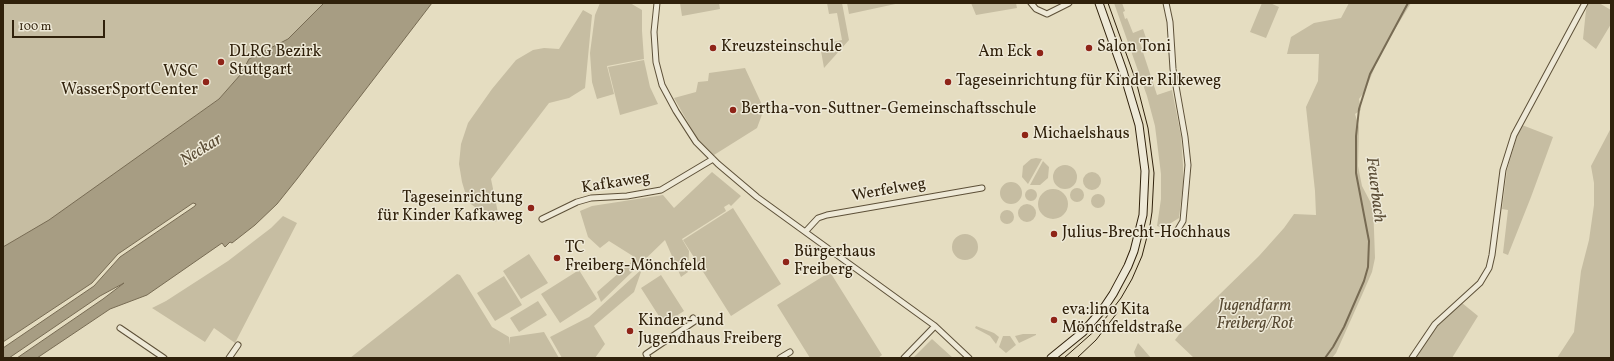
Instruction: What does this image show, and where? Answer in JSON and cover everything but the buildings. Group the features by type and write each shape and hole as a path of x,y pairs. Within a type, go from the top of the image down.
{"main road":[{"path":"1051,358 1082,332 1113,294 1134,251 1143,215 1145,171 1139,125 1123,71 1100,3"}],"street":[{"path":"657,3 654,32 656,62 662,85 676,111 696,142 718,164 757,197 936,326 969,358"},
{"path":"1031,3 1036,9 1046,14 1069,3"},
{"path":"1166,3 1170,22 1173,69 1185,137 1188,165 1183,221 1177,231"},
{"path":"1412,358 1435,324 1480,282 1489,268 1503,170 1514,135 1585,3"},
{"name":"Kafkaweg","path":"542,219 578,202 591,198 627,196 661,190 713,159"},
{"name":"Werfelweg","path":"806,232 818,218 827,215 982,188"},
{"path":"648,358 646,354 695,321 693,318"},
{"path":"904,358 936,326"},
{"path":"120,328 164,358"},
{"path":"229,358 238,345"},
{"path":"780,358 790,352"}],"green space":[{"path":"5,3 324,3 288,39 249,59 241,74 219,99 49,221 3,247 3,8"},
{"path":"600,3 630,3 642,10 644,59 607,66 614,94 597,99 592,82 590,53 595,15"},
{"path":"680,3 719,3 720,9 682,16"},
{"path":"827,3 842,3 849,40 824,68 820,45 842,40 837,13 829,14"},
{"path":"847,3 900,3 849,14"},
{"path":"971,3 1016,3 1017,8 976,15"},
{"path":"1114,3 1122,3 1125,11 1123,12 1125,19 1127,18 1133,33 1143,29 1146,38 1139,40 1157,95 1172,90 1181,136 1183,184 1179,218 1163,228 1157,226 1161,199 1161,174 1155,126 1147,96"},
{"path":"1262,3 1270,3 1279,7 1266,38 1250,32"},
{"name":"Jugendfarm Freiberg/Rot","path":"1349,3 1411,3 1381,52 1365,91 1359,99 1361,110 1355,114 1359,127 1358,166 1362,186 1373,207 1374,230 1375,258 1372,272 1362,295 1336,353 1332,358 1194,358 1175,340 1181,332 1259,256 1284,228 1294,214 1316,215 1315,191 1306,107 1318,81 1319,54 1287,54 1291,37 1314,23 1341,18"},
{"path":"1588,3 1599,3 1611,10 1611,24 1596,49 1583,39"},
{"path":"583,10 592,15 585,88 569,98 549,103 491,179 498,213 496,222 468,202 462,182 459,164 461,144 468,123 492,89 516,60 533,50 544,48 559,49"},
{"path":"644,60 650,87 658,104 620,115 608,67"},
{"path":"745,68 764,109 757,128 714,155 698,140 674,98 696,92 698,82 708,81 709,73"},
{"path":"1522,125 1553,137 1508,255 1503,253 1508,210 1502,209 1507,170 1517,136"},
{"path":"1611,128 1611,358 1557,358 1574,332 1581,271 1589,240 1594,205 1594,183 1591,166"},
{"path":"1031,159 1042,159 1028,184 1022,177 1023,166"},
{"path":"1043,161 1049,167 1048,178 1040,185 1030,185"},
{"path":"1065,165 1074,168 1077,177 1074,186 1065,189 1056,186 1053,177 1056,168"},
{"path":"712,172 741,196 731,206 729,204 724,207 726,211 682,239 689,251 688,272 681,277 665,240 601,302 597,292 636,258 609,241 600,248 588,237 580,211 592,206 663,195 674,208"},
{"path":"1088,172 1096,172 1101,177 1099,188 1096,190 1088,190 1083,185 1083,177"},
{"path":"1011,182 1019,185 1022,193 1019,201 1011,204 1003,201 1000,193 1003,185"},
{"path":"1074,188 1080,188 1084,192 1084,198 1080,202 1074,202 1070,198 1070,192"},
{"path":"1031,189 1035,191 1037,195 1035,199 1031,201 1027,199 1025,195 1027,191"},
{"path":"1053,189 1063,194 1068,204 1063,214 1053,219 1043,214 1038,204 1043,194"},
{"path":"1095,194 1101,194 1105,198 1105,204 1101,208 1095,208 1091,204 1091,198"},
{"path":"1027,204 1031,205 1035,209 1035,217 1031,221 1027,222 1023,221 1019,217 1018,213 1019,209 1023,205"},
{"path":"733,208 781,284 731,316 683,240"},
{"path":"1007,210 1012,212 1014,217 1012,222 1007,224 1002,222 1000,217 1002,212"},
{"path":"283,216 297,223 235,343 214,328 205,342 152,308 166,301 228,261 271,228"},
{"path":"965,234 974,238 978,247 974,256 965,260 956,256 952,247 956,238"},
{"path":"529,254 548,283 521,299 503,271"},
{"path":"642,269 634,292 594,326 605,344 595,358 562,358 550,337 589,317"},
{"path":"579,270 597,299 560,323 541,294"},
{"path":"830,272 882,355 878,358 810,358 777,305"},
{"path":"457,274 460,275 492,327 509,337 510,345 510,337 544,332 559,358 350,358"},
{"path":"661,275 684,311 664,324 641,288"},
{"path":"504,276 522,305 495,321 477,293"},
{"path":"538,301 547,315 519,332 510,318"},
{"path":"1462,303 1478,316 1452,358 1415,358 1438,325"},
{"path":"976,326 994,333 999,337 996,344 990,336 975,328"},
{"path":"1023,334 1036,335 1019,343 1015,336"},
{"path":"1003,336 1010,336 1016,345 1006,353 999,347"},
{"path":"932,339 953,358 913,358"},
{"path":"1138,343 1151,358 1136,358 1134,352"}],"water":[{"name":"Neckar","path":"324,3 432,3 297,179 277,204 255,225 225,247 222,243 147,295 110,309 37,358 17,358 124,283 100,296 9,358 3,358 3,348 94,286 120,257 196,204 193,203 118,254 92,283 3,342 3,247 49,220 219,99 241,74 249,59 288,39"}],"waterway":[{"name":"Feuerbach","path":"1325,358 1344,327 1364,281 1368,267 1369,241 1356,173 1356,136 1359,109 1370,74 1408,3"}],"tram line":[{"path":"1064,358 1098,328 1121,298 1132,279 1142,256 1152,212 1154,173 1148,128 1136,81 1108,3"},
{"path":"1077,358 1096,340 1117,313"}],"place":[{"name":"Kreuzsteinschule","path":"713,48"},
{"name":"Salon Toni","path":"1089,48"},
{"name":"Am Eck","path":"1040,53"},
{"name":"DLRG Bezirk Stuttgart","path":"221,62"},
{"name":"WSC WasserSportCenter","path":"206,82"},
{"name":"Tageseinrichtung für Kinder Rilkeweg","path":"948,82"},
{"name":"Bertha-von-Suttner-Gemeinschaftsschule","path":"733,110"},
{"name":"Michaelshaus","path":"1025,135"},
{"name":"Tageseinrichtung für Kinder Kafkaweg","path":"531,208"},
{"name":"Julius-Brecht-Hochhaus","path":"1054,234"},
{"name":"TC Freiberg-Mönchfeld","path":"557,258"},
{"name":"Bürgerhaus Freiberg","path":"786,262"},
{"name":"eva:lino Kita Mönchfeldstraße","path":"1054,320"},
{"name":"Kinder- und Jugendhaus Freiberg","path":"630,331"}]}
